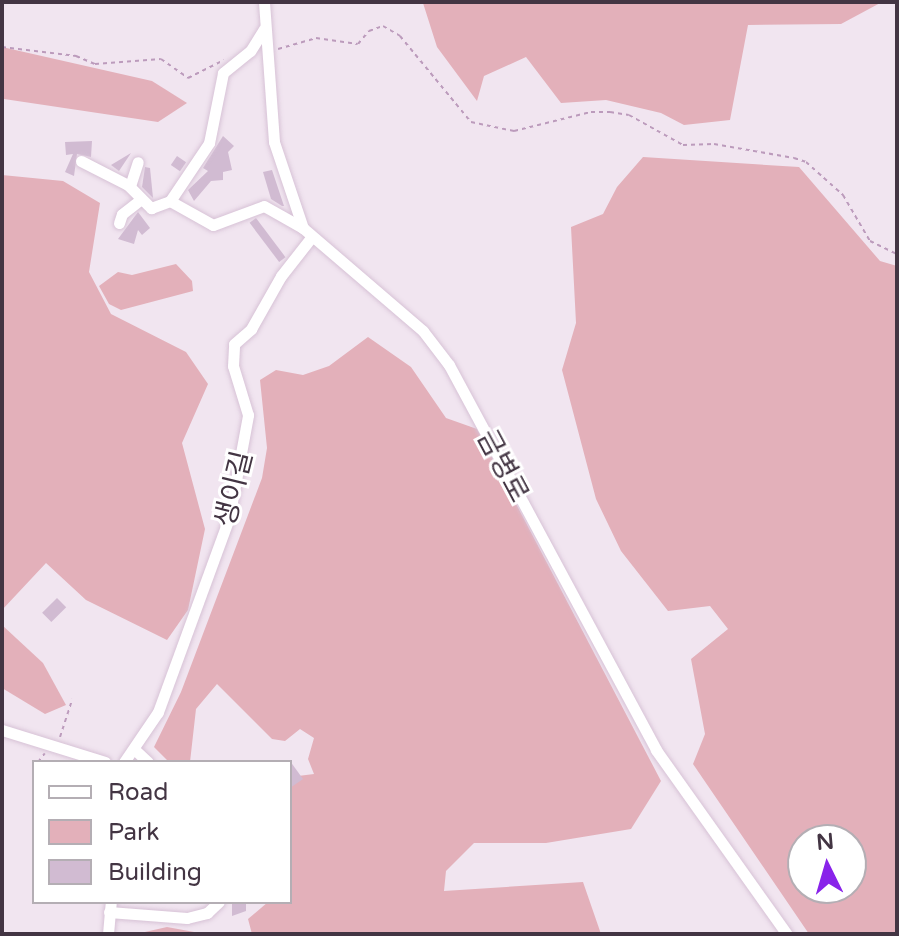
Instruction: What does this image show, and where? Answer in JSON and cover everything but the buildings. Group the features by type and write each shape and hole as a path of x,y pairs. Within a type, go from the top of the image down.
{"street":[{"name":"금병로","path":"264,2 274,142 303,228 310,239 423,331 449,365 656,750 787,934"},
{"path":"81,161 130,186 151,208 170,201 199,162 213,131 223,73 237,62 264,29"},
{"path":"130,186 138,162"},
{"path":"119,223 122,214 141,199"},
{"path":"170,201 213,225 264,206 303,228"},
{"name":"생이길","path":"126,760 158,712 229,518 248,415 231,353 310,239"},
{"path":"2,730 99,760"},
{"path":"134,749 146,760"},
{"path":"108,934 110,907 187,918 207,913 217,904"}],"path":[{"path":"265,48 316,38 349,46 383,26 400,36 471,122 514,131 591,112 610,112 640,120 683,145 714,144 794,158 806,162 843,195 870,241 897,254"},
{"path":"2,47 76,56 95,64 161,59 188,78 197,77 216,61 237,62"},
{"path":"51,744 66,727 72,699"}],"green space":[{"path":"882,2 841,24 748,25 730,120 684,125 661,113 606,100 561,103 526,57 484,76 477,101 437,47 423,3"},
{"path":"2,47 152,81 187,103 158,122 4,99"},
{"path":"643,157 799,167 880,261 897,266 897,934 809,934 789,904 867,904 867,824 787,824 787,902 693,764 705,734 691,659 728,629 710,606 668,611 621,551 596,499 562,370 576,323 571,227 603,214 617,187"},
{"path":"2,175 63,181 100,203 89,272 111,314 186,352 208,384 182,443 205,529 188,610 167,640 86,600 46,563 2,610"},
{"path":"176,264 192,281 193,291 121,310 109,304 99,286 118,272 132,275"},
{"path":"368,337 411,367 446,418 477,429 661,781 631,829 546,843 474,843 446,871 444,891 583,882 601,934 252,934 248,919 266,904 292,904 292,777 314,774 308,759 314,738 300,729 285,741 272,739 217,684 196,709 190,760 167,760 154,747 181,692 262,478 267,448 260,380 276,370 303,375 329,366"},
{"path":"2,625 43,663 66,705 45,714 2,688"},
{"path":"167,927 205,934 136,934"}]}
